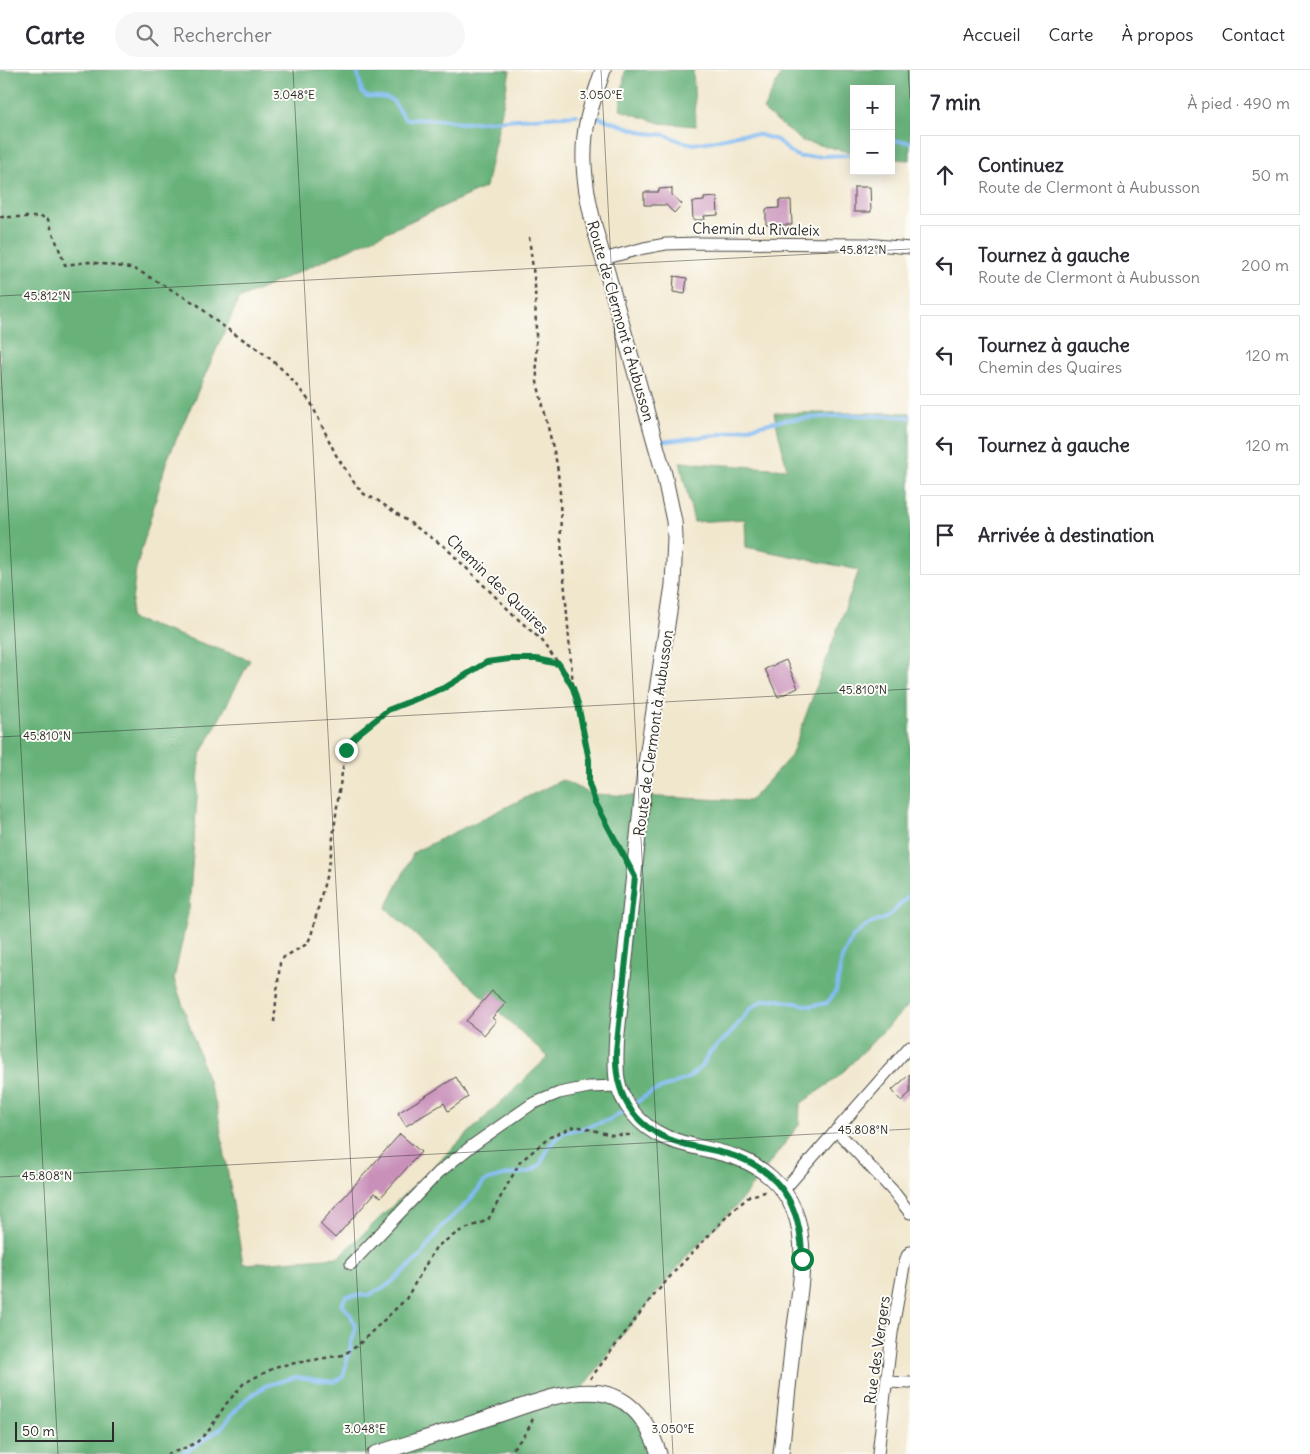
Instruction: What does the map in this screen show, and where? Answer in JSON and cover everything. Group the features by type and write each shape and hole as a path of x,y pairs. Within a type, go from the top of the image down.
{"main road":[{"name":"Route de Clermont à Aubusson","path":"603,70 585,136 584,166 587,198 664,474 674,521 675,537 673,585 645,770 617,1034 616,1061 619,1086 630,1110 645,1126 658,1135 683,1144 739,1158 772,1178 783,1190 790,1202 799,1225 802,1259 780,1454"},
{"path":"375,1454 471,1424 537,1400 580,1392 601,1393 626,1404 642,1419 650,1431 659,1454"}],"street":[{"name":"Chemin du Rivaleix","path":"603,259 666,244 866,244 910,248"},
{"path":"783,1190 910,1046"},
{"path":"350,1264 438,1173 473,1145 532,1104 559,1093 590,1087 619,1086"},
{"path":"836,1130 893,1191 910,1213"},
{"name":"Rue des Vergers","path":"878,1454 892,1333 904,1266 910,1252"},
{"path":"887,1382 910,1383"}],"path":[{"name":"Chemin des Quaires","path":"0,217 47,216 65,265 89,262 139,270 198,304 213,319 263,353 287,374 311,403 336,455 364,494 385,505 445,547 512,614 539,638 559,664 573,688 589,760 589,784 598,808 622,853"},
{"path":"529,237 535,284 537,382 554,447 558,474 561,543 573,688"},
{"path":"274,1022 280,963 284,957 307,944 312,936 330,861 339,791 346,750 350,742 388,710 446,687 487,662 509,659 536,659 559,664"},
{"path":"167,1454 196,1443 209,1430 226,1404 244,1383 278,1366 343,1355 357,1346 406,1299 436,1247 460,1230 488,1220 520,1162 550,1137 576,1126 612,1135 658,1135"},
{"path":"580,1392 650,1300 732,1212 750,1196 783,1190"},
{"path":"507,1454 519,1442 532,1422 537,1400"}],"green space":[{"path":"0,70 510,71 486,187 239,299 167,460 136,569 130,618 250,660 200,756 189,909 174,979 217,1108 243,1264 339,1257 548,1057 386,908 414,852 562,780 591,794 750,801 791,756 859,570 746,547 745,519 694,522 680,462 787,469 774,413 910,413 910,1004 837,1078 800,1104 799,1125 739,1203 688,1255 624,1333 580,1392 628,1404 659,1454 0,1454"},
{"path":"625,70 693,70 696,126 660,123 620,110"},
{"path":"783,70 910,70 910,160 895,159 895,85 850,85 850,152 802,141 763,110"}],"building":[{"path":"854,187 870,187 871,212 854,212"},
{"path":"672,188 672,195 682,204 674,213 666,205 644,205 644,192 659,192 659,189"},
{"path":"717,197 718,215 704,216 705,220 693,220 692,202 704,201 704,198"},
{"path":"779,200 791,200 792,225 766,225 766,209 779,208"},
{"path":"674,276 687,278 685,294 673,292"},
{"path":"786,660 798,688 778,697 765,669"},
{"path":"492,991 506,1003 492,1018 496,1021 484,1035 466,1021"},
{"path":"910,1074 910,1093 901,1101 892,1090"},
{"path":"456,1077 468,1097 448,1111 444,1103 406,1126 398,1113"},
{"path":"400,1134 421,1152 381,1197 375,1193 335,1238 320,1224"}],"waterway":[{"path":"357,70 362,92 366,96 387,98 393,101 405,119 446,120 461,123 577,115"},
{"path":"598,117 645,133 666,135 694,144 741,134 760,135 777,140 790,152 800,157 850,155"},
{"path":"895,141 910,142"},
{"path":"660,442 717,435 783,420 850,415 910,417"},
{"path":"631,1106 652,1092 688,1078 702,1066 710,1052 730,1034 750,1009 762,1001 774,999 811,1006 827,1003 836,991 842,958 852,938 865,926 888,917 910,895"},
{"path":"181,1454 219,1430 245,1400 265,1386 296,1377 334,1382 343,1377 356,1328 351,1315 342,1305 346,1296 369,1295 388,1285 420,1257 442,1226 468,1202 485,1181 529,1172 540,1165 550,1145 564,1132 609,1120 625,1110"}],"route":[{"path":"346,750 350,742 358,734 388,710 446,687 487,662 509,659 536,659 559,664 566,673 578,704 589,760 589,784 595,802 635,877 617,1034 616,1069 619,1086 630,1110 645,1126 658,1135 683,1144 739,1158 772,1178 783,1190 797,1218 802,1259"}]}
